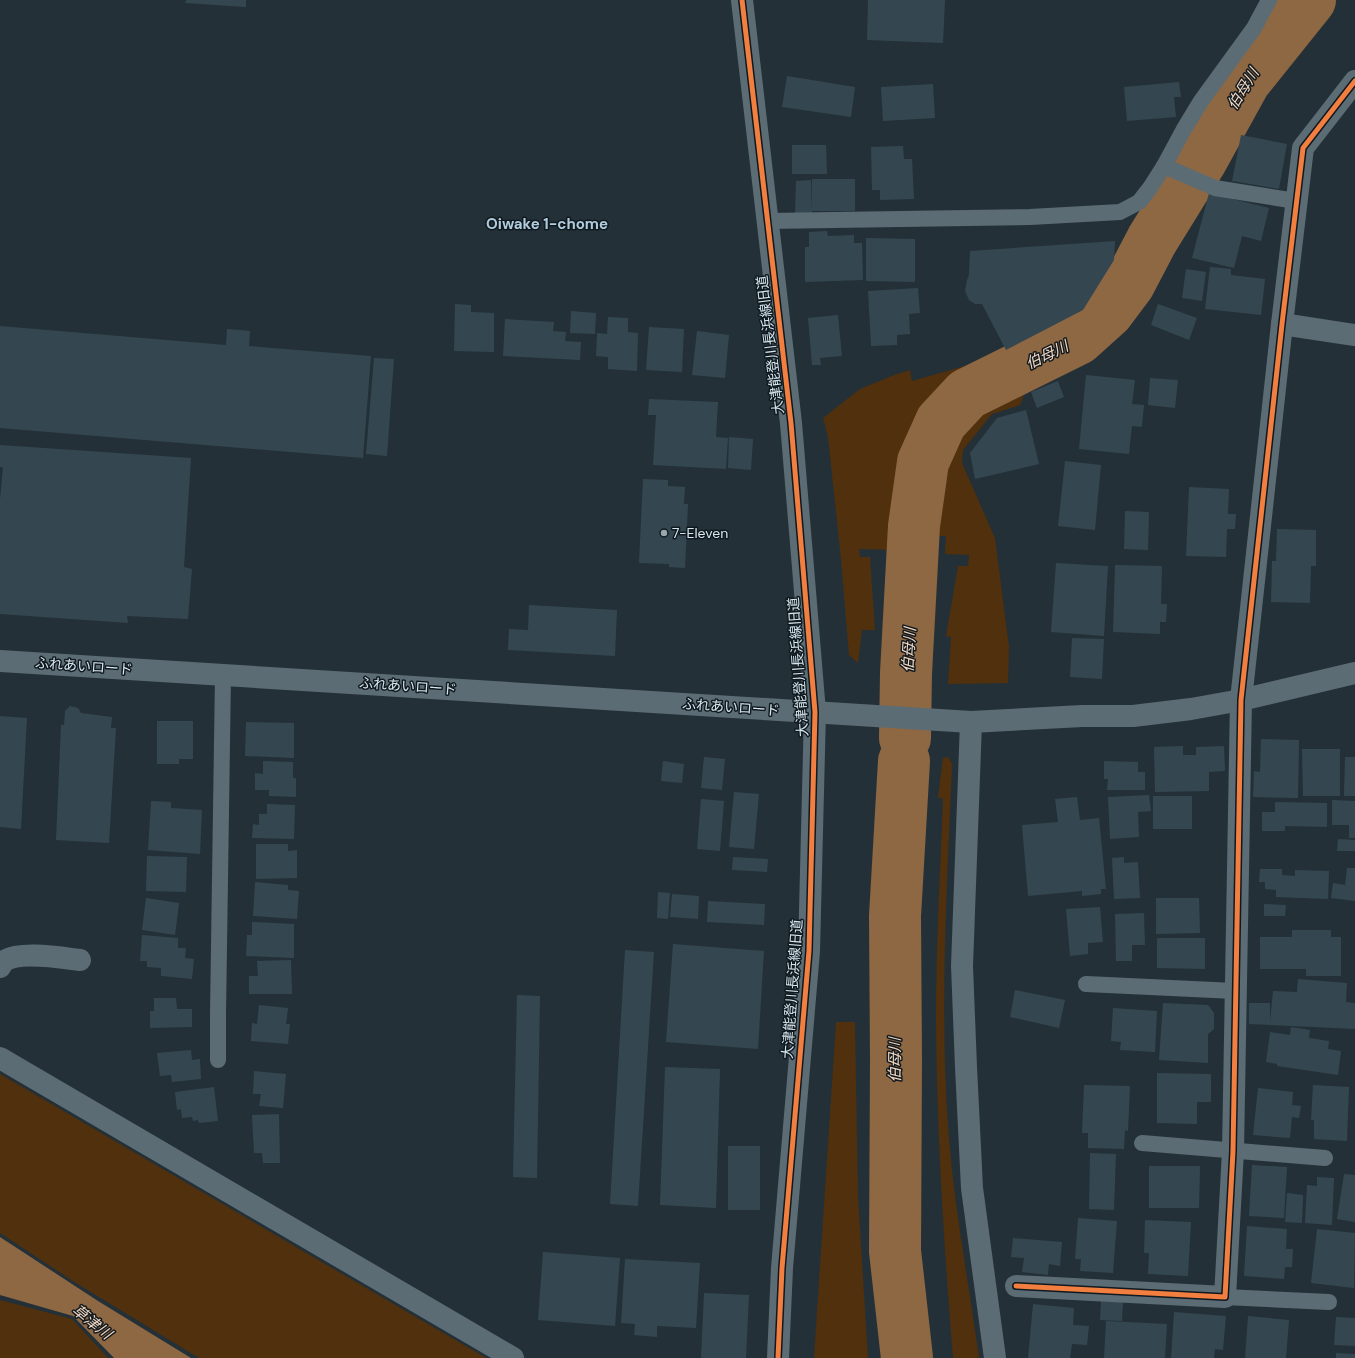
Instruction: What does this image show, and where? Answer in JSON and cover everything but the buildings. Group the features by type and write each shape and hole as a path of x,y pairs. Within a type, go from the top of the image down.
{"street":[{"name":"大津能登川長浜線旧道","path":"742,0 791,423 815,712 809,951 782,1268 778,1358"},
{"path":"1016,1286 1226,1297 1233,1151 1241,700 1282,324 1303,148 1355,81"},
{"path":"1282,324 1355,335"},
{"name":"ふれあいロード","path":"0,661 961,721 1082,716 1133,716 1191,709 1241,700 1355,673"},
{"path":"961,721 962,966 972,1188 995,1358"},
{"path":"0,967 3,962 13,957 24,955 80,960"},
{"path":"0,1058 513,1358"}],"lane":[{"path":"767,221 1030,217 1120,212 1139,202 1168,168 1184,129 1254,28 1269,0"},
{"path":"1168,168 1215,188 1296,201"},
{"path":"218,1060 223,674"},
{"path":"1086,984 1235,991"},
{"path":"1142,1143 1325,1158"},
{"path":"1226,1297 1329,1302"}],"shaded area":[{"path":"968,365 948,379 931,397 918,416 909,437 899,480 892,550 859,549 860,557 870,557 875,630 862,630 858,663 849,655 841,559 828,437 823,418 860,389 894,375 910,370 912,381"},
{"path":"1024,386 1026,390 1020,405 992,414 963,450 962,463 995,538 1009,647 1008,683 948,684 951,637 946,636 958,566 968,566 969,555 945,554 946,536 938,536 945,468 955,442 965,425 979,411"},
{"path":"948,757 952,764 944,998 946,1092 955,1194 979,1358 953,1358 942,1190 936,1023 937,939 943,799 938,797 943,758"},
{"path":"836,1022 855,1022 858,1196 868,1358 814,1358"},
{"path":"0,1074 486,1358 199,1358 76,1283 0,1233"},
{"path":"0,1300 72,1319 108,1358 0,1358"}],"water":[{"name":"草津川","path":"0,1237 98,1301 191,1358 114,1358 73,1316 0,1295"}],"waterway":[{"name":"伯母川","path":"905,738 906,673 914,526 923,462 941,422 967,394 1078,339 1108,312 1129,284 1152,240 1202,159 1245,81 1310,0"},
{"name":"伯母川","path":"904,761 895,916 895,1251 907,1358"}],"cycle path":[{"path":"742,0 791,423 815,712 809,951 782,1268 778,1358"},
{"path":"1016,1286 1225,1297 1233,1151 1241,700 1282,324 1303,148 1355,81"}],"place":[{"name":"7-Eleven","path":"664,533"}],"district":[{"name":"Oiwake 1-chome","path":"547,224"}]}
